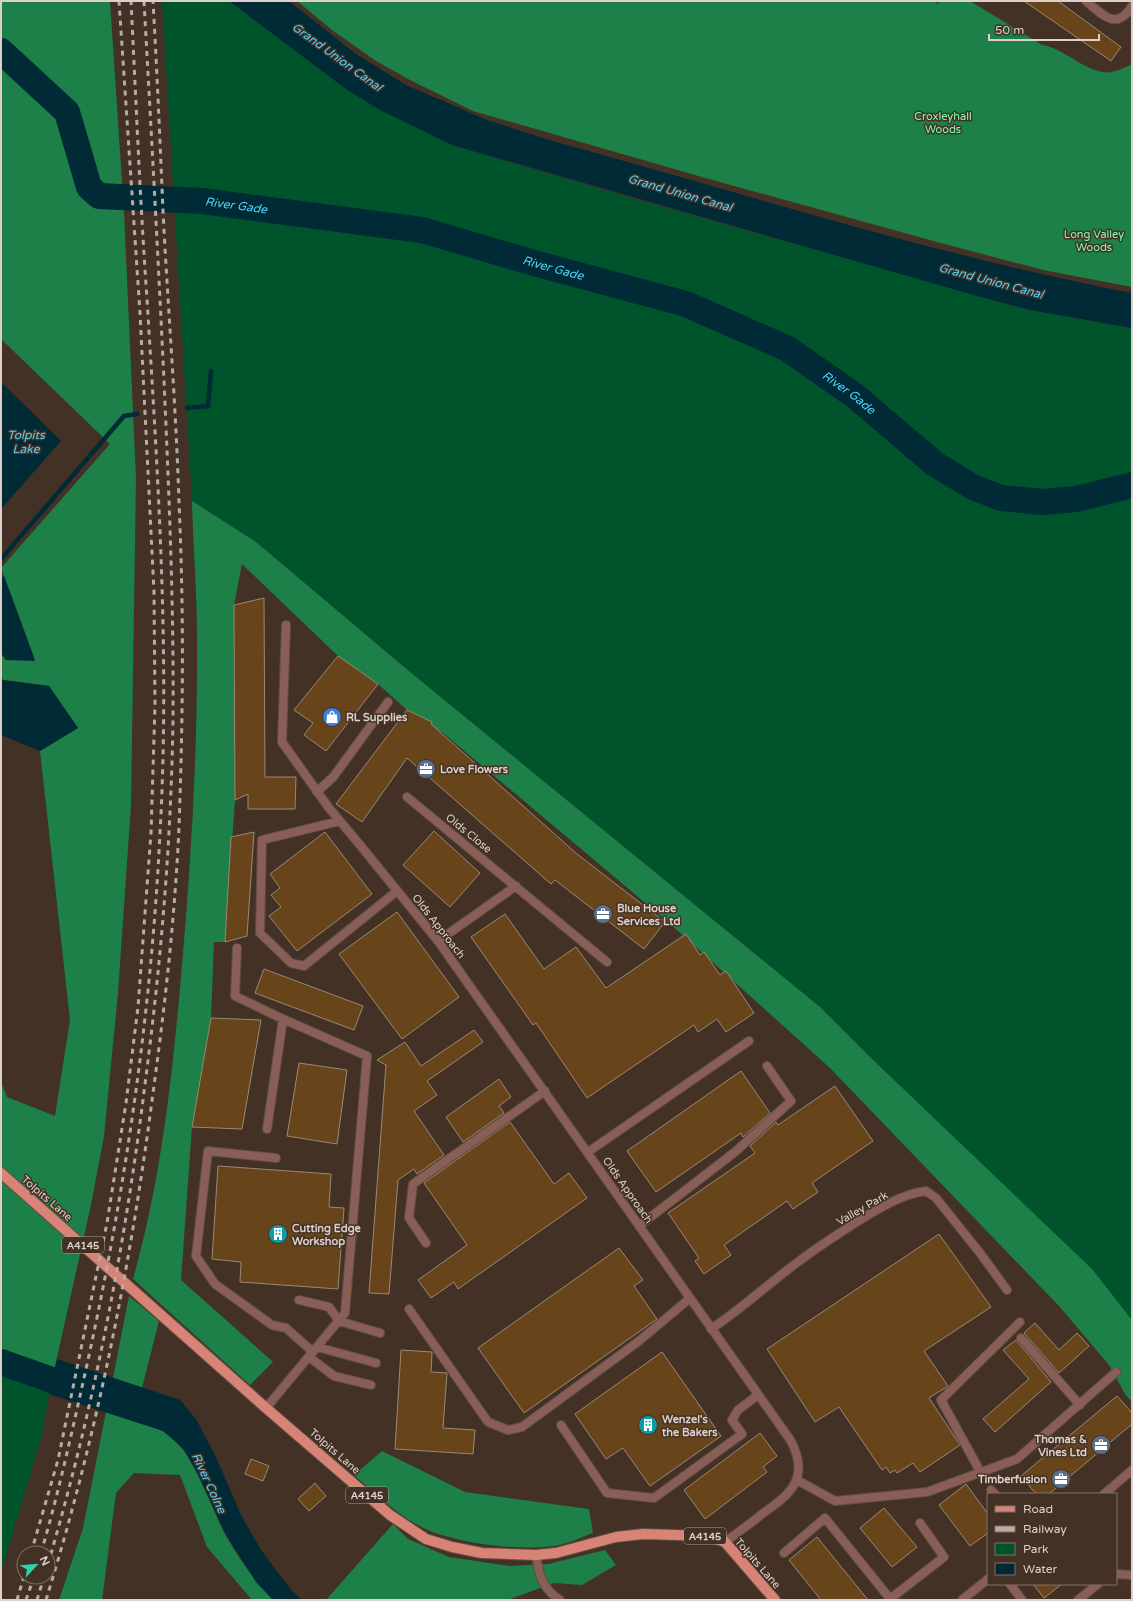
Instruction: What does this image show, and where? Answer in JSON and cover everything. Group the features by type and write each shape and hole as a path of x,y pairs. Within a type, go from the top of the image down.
{"main road":[{"name":"Tolpits Lane","path":"1,1173 266,1408 390,1514 426,1539 452,1547 482,1553 536,1555 556,1553 616,1537 644,1534 708,1536 724,1542 775,1600"}],"street":[{"path":"1086,1 1103,16 1111,19 1122,17 1132,6"},
{"name":"Olds Approach","path":"286,624 282,742 317,792 438,941 791,1441 797,1451 800,1468 797,1480"},
{"path":"317,792 334,776 388,702"},
{"name":"Olds Close","path":"407,797 607,962"},
{"path":"340,821 262,840 260,933 291,963 304,966 397,891"},
{"path":"438,941 516,886"},
{"path":"237,948 235,996 282,1019 367,1056 345,1313 266,1408"},
{"path":"266,1129 282,1019"},
{"path":"588,1152 749,1041"},
{"path":"639,1226 734,1152 791,1101 767,1066"},
{"path":"426,1243 409,1218 413,1184 544,1091"},
{"path":"276,1158 208,1151 196,1256 215,1284 272,1325 286,1328 313,1352 334,1376 371,1385"},
{"name":"Valley Park","path":"711,1329 734,1315 802,1259 840,1232 882,1207 914,1193 926,1191 936,1198 980,1252 1007,1290"},
{"path":"409,1309 488,1422 508,1430 522,1427 639,1341 690,1299"},
{"path":"299,1300 329,1307 339,1321 380,1333"},
{"path":"981,1473 941,1400 1020,1322"},
{"path":"1021,1338 1080,1405"},
{"path":"313,1352 376,1363"},
{"path":"724,1542 780,1501 788,1494 797,1480 835,1501 927,1492 1017,1459 1116,1372"},
{"path":"561,1425 608,1493 654,1498 742,1434 732,1420 738,1410 758,1395"},
{"path":"1105,1493 1132,1470"},
{"path":"784,1553 825,1518 891,1600 944,1557 920,1523"},
{"path":"536,1555 539,1575 550,1593 560,1600"},
{"path":"1117,1574 1132,1575"},
{"path":"962,1600 987,1580"},
{"path":"1011,1585 1022,1600"},
{"path":"1078,1600 1097,1585"}],"green space":[{"path":"1,1 110,1 124,212 136,478 131,805 118,993 104,1136 91,1205 52,1380 1,1362 1,1082 7,1097 55,1116 70,1020 40,751 78,728 49,686 3,680 1,677 1,653 6,660 34,657 1,568 110,444 1,339"},
{"path":"162,1 229,1 346,89 385,112 452,145 621,195 1030,310 1132,328 1132,1321 820,1007 410,672 256,542 192,501"},
{"name":"Croxleyhall Woods","path":"297,1 933,1 938,4 940,1 970,1 1042,45 1051,47 1094,70 1111,72 1132,64 1132,287 1043,270 937,242 702,177 473,111 410,80 376,61 332,30"},
{"path":"192,501 256,542 410,672 820,1007 871,1058 1092,1269 1132,1320 1132,1402 1125,1394 1109,1365 1059,1306 830,1068 668,922 443,733 407,710 378,684 338,656 242,564 234,605 235,800 225,942 214,942 211,1018 192,1127 181,1280 273,1362 250,1385 133,1279 151,1205 164,1129 178,1015 185,934 193,806 197,678 197,635"},
{"path":"129,1296 159,1321 142,1388 113,1378"},
{"path":"1,1362 52,1380 41,1438 1,1573"},
{"path":"106,1412 159,1429 176,1442 186,1453 201,1480 219,1522 231,1545 266,1593 273,1600 252,1600 207,1547 180,1475 134,1473 116,1493 102,1600 59,1600 83,1528"},
{"path":"382,1451 465,1492 589,1509 593,1533 563,1544 528,1548 493,1546 459,1540 430,1531 399,1513 354,1475"},
{"path":"393,1524 408,1539 449,1557 509,1566 548,1564 605,1550 616,1565 582,1585 554,1583 507,1600 326,1600"}],"water":[{"name":"Grand Union Canal","path":"229,1 289,1 356,54 406,85 487,120 549,140 912,242 1058,278 1132,293 1132,328 1030,310 977,296 452,145 380,110 346,89"},
{"name":"Tolpits Lake","path":"1,382 61,441 1,509"},
{"path":"4,576 35,661 6,660 1,653 1,580"},
{"path":"1,677 3,680 49,686 78,728 40,751 1,735"},
{"path":"57,1359 180,1400 196,1419 216,1457 241,1515 261,1550 292,1591 302,1600 273,1600 256,1582 226,1535 197,1473 183,1448 163,1431 49,1394"}],"building":[{"path":"1024,1 1058,1 1121,47 1111,61"},
{"path":"264,598 265,777 296,777 295,809 248,809 248,794 235,800 234,605"},
{"path":"338,656 378,684 326,751 304,735 313,723 294,710"},
{"path":"407,710 432,722 431,724 577,854 665,922 644,949 555,880 551,884 407,758 362,822 336,804"},
{"path":"434,831 480,873 450,907 403,865"},
{"path":"254,832 247,936 225,942 231,837"},
{"path":"325,832 372,894 297,951 269,916 281,907 271,895 280,888 270,874"},
{"path":"397,912 459,997 402,1039 339,954"},
{"path":"505,914 544,969 576,947 606,988 686,934 700,955 704,952 720,975 726,971 754,1013 726,1032 717,1019 698,1032 694,1025 587,1098 536,1023 533,1025 471,937"},
{"path":"264,969 363,1006 354,1030 255,993"},
{"path":"211,1018 261,1020 242,1129 192,1127"},
{"path":"474,1030 483,1042 427,1081 437,1095 414,1111 444,1155 417,1174 414,1169 398,1180 389,1294 369,1293 386,1065 377,1060 405,1042 421,1066"},
{"path":"299,1063 347,1070 337,1144 287,1136"},
{"path":"741,1071 770,1113 743,1137 741,1133 656,1192 627,1151"},
{"path":"499,1079 511,1097 499,1106 504,1113 463,1142 446,1117"},
{"path":"835,1086 873,1141 812,1183 818,1192 793,1209 787,1201 724,1245 731,1255 704,1274 695,1261 699,1258 668,1213 755,1153 750,1146 776,1122 778,1125"},
{"path":"510,1122 554,1184 569,1173 587,1198 458,1289 454,1282 431,1298 418,1280 467,1245 424,1183"},
{"name":"Cutting Edge Workshop","path":"218,1166 331,1174 329,1207 344,1208 338,1289 240,1282 241,1262 212,1259"},
{"path":"939,1234 991,1307 924,1351 948,1386 929,1398 960,1445 920,1472 913,1463 897,1473 895,1470 890,1473 886,1467 882,1470 839,1407 815,1422 767,1349"},
{"path":"619,1248 643,1280 634,1286 657,1319 524,1413 478,1348"},
{"path":"1035,1323 1059,1350 1077,1333 1089,1346 1059,1373 1024,1333"},
{"path":"1016,1340 1051,1382 995,1432 983,1419 1029,1379 1003,1350"},
{"path":"401,1350 432,1352 431,1372 447,1373 443,1428 475,1430 473,1454 395,1449"},
{"name":"Wenzel's the Bakers","path":"662,1352 721,1436 650,1486 623,1448 606,1459 575,1414"},
{"path":"1117,1396 1132,1413 1132,1424 1050,1493 1035,1493 1021,1476"},
{"path":"760,1433 777,1456 763,1467 767,1472 705,1519 684,1490"},
{"path":"251,1459 269,1466 263,1481 245,1474"},
{"path":"315,1483 326,1496 309,1511 298,1499"},
{"path":"966,1484 987,1513 987,1534 970,1546 939,1505"},
{"path":"884,1508 917,1547 892,1567 860,1528"},
{"path":"817,1537 868,1600 821,1600 789,1560"},
{"path":"1034,1585 1061,1585 1044,1598"}],"waterway":[{"name":"River Gade","path":"1,51 67,112 89,187 99,196 202,201 422,230 534,263 686,304 788,349 855,396 935,464 973,487 1001,498 1043,502 1076,499 1132,485"},
{"path":"187,408 208,406 211,371"},
{"path":"1,559 124,416 137,414"},
{"name":"River Colne","path":"1,1362 66,1385"}],"railway":[{"path":"33,1545 58,1460 107,1223 126,1103 138,1007 151,833 155,705 154,592 140,313 119,1"},
{"path":"43,1545 59,1487 84,1378 123,1175 143,1039 156,902 160,833 164,700 159,500 142,225 131,1"},
{"path":"53,1545 65,1505 94,1386 118,1266 128,1205 156,993 170,812 173,721 171,551 162,333 144,1"},
{"path":"46,1600 81,1475 123,1285 144,1157 157,1060 175,894 179,827 182,706 181,544 153,1"},
{"path":"17,1600 21,1585"},
{"path":"26,1600 31,1585"},
{"path":"37,1600 42,1585"}],"place":[{"name":"RL Supplies","path":"332,717"},
{"name":"Love Flowers","path":"426,769"},
{"name":"Blue House Services Ltd","path":"603,914"},
{"name":"Cutting Edge Workshop","path":"278,1234"},
{"name":"Wenzel's the Bakers","path":"648,1425"},
{"name":"Thomas & Vines Ltd","path":"1101,1445"},
{"name":"Timberfusion","path":"1061,1479"}],"park label":[{"name":"Long Valley Woods","path":"1094,240"}]}
